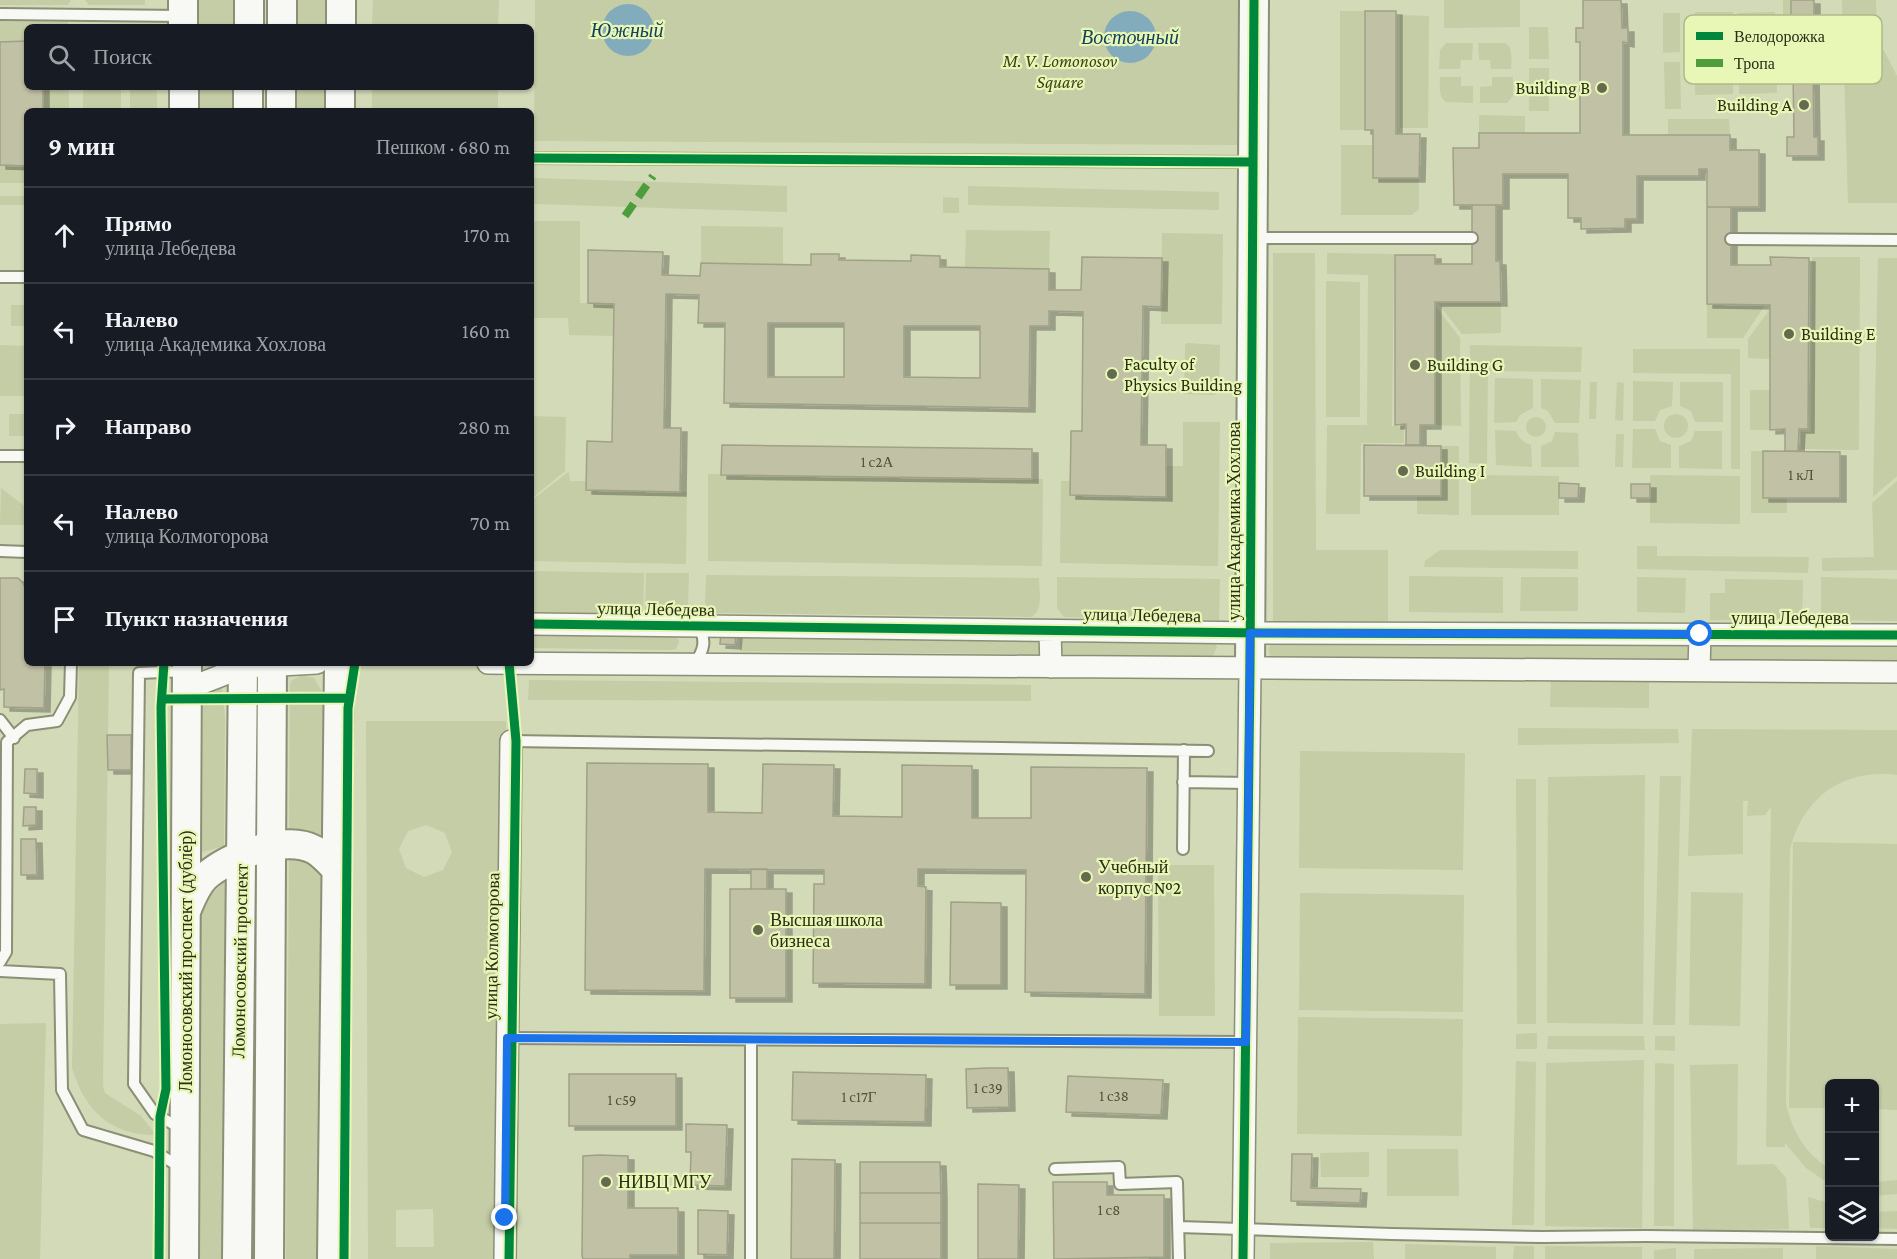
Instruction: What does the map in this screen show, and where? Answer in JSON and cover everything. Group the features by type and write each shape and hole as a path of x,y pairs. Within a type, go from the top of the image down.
{"street":[{"path":"249,0 249,24"},
{"path":"282,0 282,24"},
{"path":"340,24 341,0"},
{"name":"улица Академика Хохлова","path":"1243,1259 1249,783 1254,0"},
{"path":"184,90 184,108"},
{"path":"248,90 248,108"},
{"path":"281,90 281,108"},
{"path":"340,90 340,108"},
{"name":"улица Лебедева","path":"534,624 1250,633 1897,635"},
{"path":"1050,631 1051,667"},
{"path":"1699,670 1700,634"},
{"path":"534,663 1897,672"},
{"path":"192,671 227,666"},
{"name":"Ломоносовский проспект","path":"237,1259 241,666"},
{"name":"Ломоносовский проспект","path":"269,1259 272,666"},
{"path":"332,1259 339,666"},
{"name":"Ломоносовский проспект (дублёр)","path":"184,1259 186,912 192,671"},
{"name":"улица Колмогорова","path":"505,1259 511,741"},
{"path":"186,912 194,892 204,878 241,855 272,846 300,846 315,850 336,869"}],"lane":[{"path":"0,14 183,14"},
{"path":"534,158 1253,162"},
{"path":"1253,238 1472,238"},
{"path":"1731,239 1897,240"},
{"path":"0,277 24,277"},
{"path":"0,456 24,456"},
{"path":"0,551 24,552"},
{"path":"694,664 704,646 703,634 698,626"},
{"path":"0,962 6,952 3,927 7,742 27,725 57,721 70,697 71,666"},
{"path":"185,1131 155,1114 134,1084 139,673 192,671"},
{"path":"0,720 14,738"},
{"path":"511,741 1208,751"},
{"path":"1183,849 1184,750"},
{"path":"1183,782 1249,783"},
{"path":"0,971 60,974 62,1090 83,1130 154,1151 185,1170"},
{"path":"507,1038 1246,1042"},
{"path":"751,1040 751,1259"},
{"path":"1055,1169 1119,1167 1119,1184 1177,1182 1179,1259"},
{"path":"1179,1227 1542,1237 1897,1239"}],"green space":[{"path":"0,0 71,0 68,5 0,5"},
{"path":"85,0 145,0 145,5 89,5"},
{"path":"198,0 235,0 234,24 198,24"},
{"path":"296,0 335,0 335,24 296,24"},
{"path":"373,0 499,0 498,24 372,24"},
{"name":"M. V. Lomonosov Square","path":"535,0 1241,0 1240,145 534,141"},
{"path":"1444,0 1520,0 1520,27 1444,28"},
{"path":"1783,0 1791,0 1791,15 1783,15"},
{"path":"1842,0 1876,0 1876,15 1842,15"},
{"path":"1340,11 1365,11 1365,130 1340,130"},
{"path":"1695,12 1733,12 1733,15 1695,15"},
{"path":"1775,12 1775,15 1737,15 1737,13"},
{"path":"1663,13 1680,13 1680,52 1663,53"},
{"path":"1400,15 1429,16 1428,128 1400,128"},
{"path":"0,21 68,22 68,24 24,24 24,41 0,42"},
{"path":"1529,27 1548,27 1549,59 1529,59"},
{"path":"1446,43 1473,43 1472,60 1461,60 1460,69 1439,69 1440,50"},
{"path":"1478,43 1508,45 1511,51 1511,69 1491,69 1490,60 1479,60"},
{"path":"1882,47 1897,76 1897,203 1848,203 1844,84 1882,84"},
{"path":"1664,62 1680,62 1681,109 1665,109"},
{"path":"1529,68 1549,68 1549,111 1529,111"},
{"path":"1440,77 1461,77 1461,86 1473,86 1473,103 1443,100"},
{"path":"1492,77 1513,77 1513,96 1507,103 1480,103 1480,87 1492,86"},
{"path":"1695,84 1733,84 1733,94 1695,95"},
{"path":"1739,84 1777,84 1777,93 1739,94"},
{"path":"43,90 69,90 69,108 43,108"},
{"path":"83,90 121,90 121,108 83,108"},
{"path":"130,90 157,90 157,108 130,108"},
{"path":"198,90 234,90 234,108 197,108"},
{"path":"295,90 334,90 334,108 295,108"},
{"path":"372,90 498,90 498,108 372,108"},
{"path":"1479,115 1525,116 1525,133 1479,133"},
{"path":"1668,119 1729,119 1730,135 1668,135"},
{"path":"1341,145 1373,145 1373,178 1419,178 1419,209 1412,215 1341,215"},
{"path":"0,165 24,166 24,183 0,183"},
{"path":"534,178 787,186 787,212 534,204"},
{"path":"968,186 1219,192 1219,210 968,205"},
{"path":"0,196 24,196 24,205 0,205"},
{"path":"943,197 959,198 959,213 943,213"},
{"path":"534,221 580,221 580,303 614,304 613,336 569,335 568,318 534,318"},
{"path":"701,226 783,227 783,264 701,263"},
{"path":"966,230 1050,231 1049,269 965,268"},
{"path":"1162,233 1223,234 1222,324 1161,324"},
{"path":"1273,253 1315,253 1316,550 1388,550 1388,621 1273,621"},
{"path":"1327,253 1394,254 1392,426 1404,426 1404,443 1361,443 1360,514 1326,514 1327,425 1367,425 1368,275 1327,274"},
{"path":"1812,257 1860,257 1859,450 1801,449 1801,432 1811,432"},
{"path":"1878,258 1897,258 1897,476 1873,497"},
{"path":"1326,281 1360,282 1360,417 1326,417"},
{"path":"1437,302 1501,302 1501,333 1462,334"},
{"path":"1707,304 1765,305 1743,338 1707,338"},
{"path":"11,305 24,305 24,326 11,326"},
{"path":"1435,305 1460,338 1461,426 1435,425"},
{"path":"1770,309 1770,359 1748,358 1748,339"},
{"path":"1187,343 1220,345 1219,390 1215,395 1184,394 1185,345"},
{"path":"0,345 24,346 24,396 0,396"},
{"path":"1470,345 1582,347 1581,372 1488,371 1487,464 1469,463"},
{"path":"1633,349 1740,349 1740,469 1731,469 1731,374 1633,373"},
{"path":"1495,378 1533,379 1533,408 1520,415 1516,422 1494,423"},
{"path":"1541,379 1581,380 1579,423 1555,423 1548,411 1541,408"},
{"path":"1633,381 1673,382 1672,406 1660,410 1655,421 1633,421"},
{"path":"1590,382 1597,382 1596,419 1589,419"},
{"path":"1617,382 1624,383 1623,421 1615,420"},
{"path":"1680,382 1723,382 1723,422 1695,422 1691,411 1680,406"},
{"path":"1750,390 1770,390 1770,430 1750,430"},
{"path":"9,414 24,414 24,436 9,436"},
{"path":"1676,414 1681,415 1687,421 1687,431 1681,437 1676,438 1671,437 1665,431 1664,426 1665,421 1671,415"},
{"path":"534,416 566,417 565,471 534,497"},
{"path":"1536,417 1543,420 1546,427 1543,434 1536,437 1529,434 1526,427 1529,420"},
{"path":"1183,422 1220,422 1218,566 1060,563 1061,481 1070,481 1070,495 1165,497 1166,466 1183,466"},
{"path":"1633,429 1655,429 1660,441 1671,445 1671,468 1632,468"},
{"path":"1495,430 1516,431 1522,440 1531,445 1532,467 1496,465"},
{"path":"1695,431 1722,431 1722,469 1679,468 1679,446 1691,441"},
{"path":"1555,432 1578,433 1579,467 1541,467 1541,446 1552,441"},
{"path":"1616,434 1624,434 1623,467 1615,467"},
{"path":"1441,446 1459,446 1459,515 1417,514 1417,496 1441,496"},
{"path":"1751,451 1763,451 1763,497 1787,498 1787,513 1751,513"},
{"path":"567,473 569,473 570,481 586,481 586,490 687,492 686,564 534,561 534,499"},
{"path":"708,474 1043,479 1042,566 708,561"},
{"path":"1471,475 1559,476 1559,515 1471,515"},
{"path":"1650,475 1740,476 1740,524 1650,523"},
{"path":"1897,481 1897,570 1822,571 1822,558 1874,557 1872,503"},
{"path":"1,488 24,506 24,525 0,525"},
{"path":"1637,546 1657,546 1657,556 1809,557 1808,573 1637,569"},
{"path":"1440,550 1578,551 1578,569 1424,567 1425,561"},
{"path":"534,571 644,573 643,614 534,612"},
{"path":"646,573 689,573 688,604 684,612 645,614"},
{"path":"706,575 1039,578 1040,600 1038,610 1031,617 715,613 708,610 705,602"},
{"path":"1409,576 1503,577 1503,613 1409,612"},
{"path":"1057,577 1220,579 1219,620 1064,617 1057,608"},
{"path":"1521,577 1578,577 1578,611 1520,611"},
{"path":"1637,577 1686,578 1685,613 1637,612"},
{"path":"1821,577 1897,579 1897,621 1821,620"},
{"path":"1725,579 1803,580 1802,621 1710,620 1710,593 1725,593"},
{"path":"534,632 676,635 679,642 676,649 534,648"},
{"path":"740,635 1215,643 1217,647 1213,656 740,651"},
{"path":"1271,644 1686,646 1691,649 1689,663 1272,659 1269,652"},
{"path":"1897,645 1897,662 1713,662 1707,659 1707,648 1714,646"},
{"path":"79,666 109,666 103,1085 105,1093 141,1116 156,1135 125,1131 102,1118 84,1097 72,1068"},
{"path":"220,673 225,717 224,846 202,852 203,679"},
{"path":"301,675 314,678 326,698 325,847 289,834 290,686 291,681"},
{"path":"1551,678 1649,678 1649,708 1550,707"},
{"path":"529,680 1031,685 1031,701 528,700"},
{"path":"366,721 506,721 500,1259 368,1259","holes":["426,825 445,833 452,852 443,870 424,877 406,868 399,849 408,831","433,1209 434,1247 396,1247 396,1210"]},
{"path":"1518,728 1678,729 1679,743 1518,745"},
{"path":"1692,729 1897,730 1897,775 1859,776 1828,790 1815,801 1805,815 1796,831 1790,850 1786,1104 1796,1132 1806,1148 1825,1165 1825,1181 1806,1168 1785,1143 1785,1147 1766,1147 1771,807 1765,815 1747,816 1748,801 1743,801 1743,854 1688,856"},
{"path":"1300,751 1465,753 1463,870 1299,868"},
{"path":"1645,775 1643,1024 1547,1023 1548,777"},
{"path":"1660,776 1681,776 1675,1025 1653,1025"},
{"path":"1516,779 1536,779 1536,1024 1517,1024"},
{"path":"1793,842 1897,844 1897,1110 1879,1109 1879,1079 1825,1079 1825,1108 1789,1108"},
{"path":"289,852 322,862 324,1076 322,1259 286,1259"},
{"path":"1158,865 1214,865 1215,1016 1159,1016"},
{"path":"225,882 223,1259 198,1259 201,903"},
{"path":"1691,892 1743,893 1740,1026 1689,1025"},
{"path":"1300,893 1464,895 1463,1012 1299,1010"},
{"path":"1298,1017 1463,1019 1462,1136 1297,1134"},
{"path":"46,1023 40,1259 0,1259 0,1024"},
{"path":"1537,1033 1537,1049 1516,1049 1516,1034"},
{"path":"1548,1036 1644,1036 1645,1050 1547,1049"},
{"path":"1655,1036 1675,1036 1675,1051 1655,1050"},
{"path":"1644,1060 1642,1228 1545,1226 1546,1063"},
{"path":"1516,1061 1536,1062 1534,1225 1512,1225"},
{"path":"1655,1063 1674,1064 1674,1226 1654,1226"},
{"path":"1738,1064 1737,1165 1774,1164 1786,1178 1789,1229 1693,1231 1690,1065"},
{"path":"1387,1149 1458,1149 1459,1196 1387,1196"},
{"path":"1369,1152 1369,1177 1321,1177 1320,1153"},
{"path":"1897,1180 1897,1194 1879,1196 1879,1182"},
{"path":"1808,1197 1825,1202 1825,1228 1810,1228"},
{"path":"1897,1211 1897,1229 1879,1228 1879,1212"},
{"path":"1373,1242 1374,1259 1270,1259 1270,1243"},
{"path":"1405,1244 1496,1247 1496,1259 1405,1259"},
{"path":"1514,1246 1534,1246 1534,1259 1513,1259"},
{"path":"1545,1246 1642,1247 1642,1259 1545,1259"},
{"path":"1816,1246 1897,1249 1897,1259 1816,1259"},
{"path":"1676,1248 1676,1259 1654,1259 1654,1250"},
{"path":"1783,1248 1783,1259 1694,1259 1694,1249"}],"water":[{"name":"Южный","path":"628,4 638,6 646,12 652,20 654,30 652,40 646,48 638,54 628,56 618,54 610,48 604,40 602,30 604,20 610,12 618,6"},
{"name":"Восточный","path":"1130,11 1140,13 1148,19 1154,27 1156,37 1154,47 1148,55 1140,61 1130,63 1120,61 1112,55 1106,47 1104,37 1106,27 1112,19 1120,13"}],"building":[{"name":"Building B","path":"1583,0 1621,0 1622,28 1628,28 1628,43 1623,42 1623,135 1730,135 1730,150 1759,150 1759,207 1707,207 1707,169 1699,169 1699,176 1637,176 1637,219 1625,219 1625,228 1581,229 1581,218 1568,218 1568,174 1503,174 1503,205 1454,205 1453,148 1479,148 1479,133 1580,133 1580,42 1576,42 1576,28 1583,28"},
{"path":"1791,0 1814,0 1814,15 1791,15"},
{"path":"1365,11 1396,11 1396,134 1420,134 1419,178 1373,178 1373,130 1365,130"},
{"path":"24,41 24,90 43,90 43,108 24,108 24,166 0,165 0,42"},
{"path":"1793,84 1813,84 1814,137 1818,137 1818,156 1787,156 1787,137 1794,137"},
{"name":"Building G","path":"1472,205 1496,205 1496,261 1500,261 1501,302 1435,302 1435,425 1420,425 1420,445 1406,445 1406,424 1395,425 1395,255 1435,255 1435,264 1472,264"},
{"name":"Building E","path":"1707,207 1731,207 1731,265 1771,265 1770,257 1809,258 1808,429 1799,429 1798,451 1785,451 1785,429 1770,430 1770,305 1707,304"},
{"name":"Faculty of Physics Building","path":"588,250 663,252 662,275 700,276 701,263 811,265 811,254 839,254 839,260 911,261 911,255 940,256 940,267 1049,269 1049,290 1081,290 1082,257 1162,258 1161,307 1143,306 1141,445 1166,445 1166,497 1070,495 1071,431 1082,431 1083,312 1049,311 1049,326 1030,326 1029,408 724,403 725,323 698,323 699,295 666,294 664,428 681,428 680,492 586,490 587,441 612,442 614,304 588,303","holes":["768,323 844,323 844,377 768,377","904,326 980,326 980,378 904,377"]},
{"path":"722,445 1032,449 1032,479 721,475"},
{"name":"Building I","path":"1364,445 1441,446 1441,496 1364,496"},
{"path":"1763,451 1840,452 1840,498 1763,498"},
{"path":"1559,483 1579,484 1578,498 1559,498"},
{"path":"1631,484 1650,484 1650,498 1631,498"},
{"path":"0,578 18,578 24,585 24,666 45,666 44,708 4,707 4,689 0,690"},
{"path":"721,633 736,634 735,645 720,644"},
{"path":"107,735 131,735 131,770 108,770"},
{"name":"Учебный корпус №2","path":"587,763 708,764 708,812 762,813 763,764 834,765 833,816 902,817 902,765 972,766 972,818 1031,818 1031,767 1147,768 1145,994 1025,992 1026,870 918,869 918,886 926,887 925,984 813,983 814,884 824,884 824,870 705,869 704,991 585,990"},
{"path":"25,769 37,769 37,794 24,793"},
{"path":"24,807 36,807 36,825 23,826"},
{"path":"21,839 36,839 37,875 21,875"},
{"path":"751,869 767,869 767,889 751,889"},
{"name":"Высшая школа бизнеса","path":"730,889 786,889 786,998 730,998"},
{"path":"951,902 1001,903 1001,985 950,985"},
{"path":"1008,1068 1009,1107 967,1108 966,1069"},
{"path":"793,1072 926,1075 925,1122 792,1120"},
{"path":"569,1074 676,1074 676,1126 569,1126"},
{"path":"1068,1076 1163,1080 1161,1115 1066,1112"},
{"path":"686,1124 727,1125 725,1186 690,1185 691,1152 686,1152"},
{"path":"1292,1154 1312,1154 1311,1188 1361,1189 1360,1203 1291,1201"},
{"name":"НИВЦ МГУ","path":"583,1156 628,1156 628,1208 678,1208 678,1255 630,1255 630,1259 583,1259"},
{"path":"792,1159 835,1160 834,1259 791,1259"},
{"path":"860,1162 940,1162 941,1193 860,1193"},
{"path":"1053,1182 1107,1182 1107,1195 1164,1195 1164,1257 1054,1259"},
{"path":"978,1184 1019,1185 1018,1259 978,1259"},
{"path":"860,1193 941,1193 941,1223 860,1223"},
{"path":"698,1210 728,1211 727,1255 698,1254"},
{"path":"860,1223 941,1223 941,1259 860,1259"}],"marked path":[{"path":"625,216 653,176"}],"cycle path":[{"path":"1243,1259 1250,668 1254,0"},
{"path":"534,158 1253,162"},
{"path":"534,624 1261,633 1897,635"},
{"path":"159,1259 160,1117 166,1089 161,707 164,666"},
{"path":"344,1259 348,708 355,666"},
{"path":"509,666 516,741 509,1259"},
{"path":"162,699 349,698"}],"place":[{"name":"Building B","path":"1602,88"},
{"name":"Building A","path":"1804,105"},
{"name":"Building E","path":"1789,334"},
{"name":"Building G","path":"1415,365"},
{"name":"Faculty of Physics Building","path":"1112,374"},
{"name":"Building I","path":"1403,471"},
{"name":"Учебный корпус №2","path":"1086,877"},
{"name":"Высшая школа бизнеса","path":"758,930"},
{"name":"НИВЦ МГУ","path":"606,1182"}],"route":[{"path":"505,1218 507,1038 1246,1042 1250,633 1700,634"}]}
